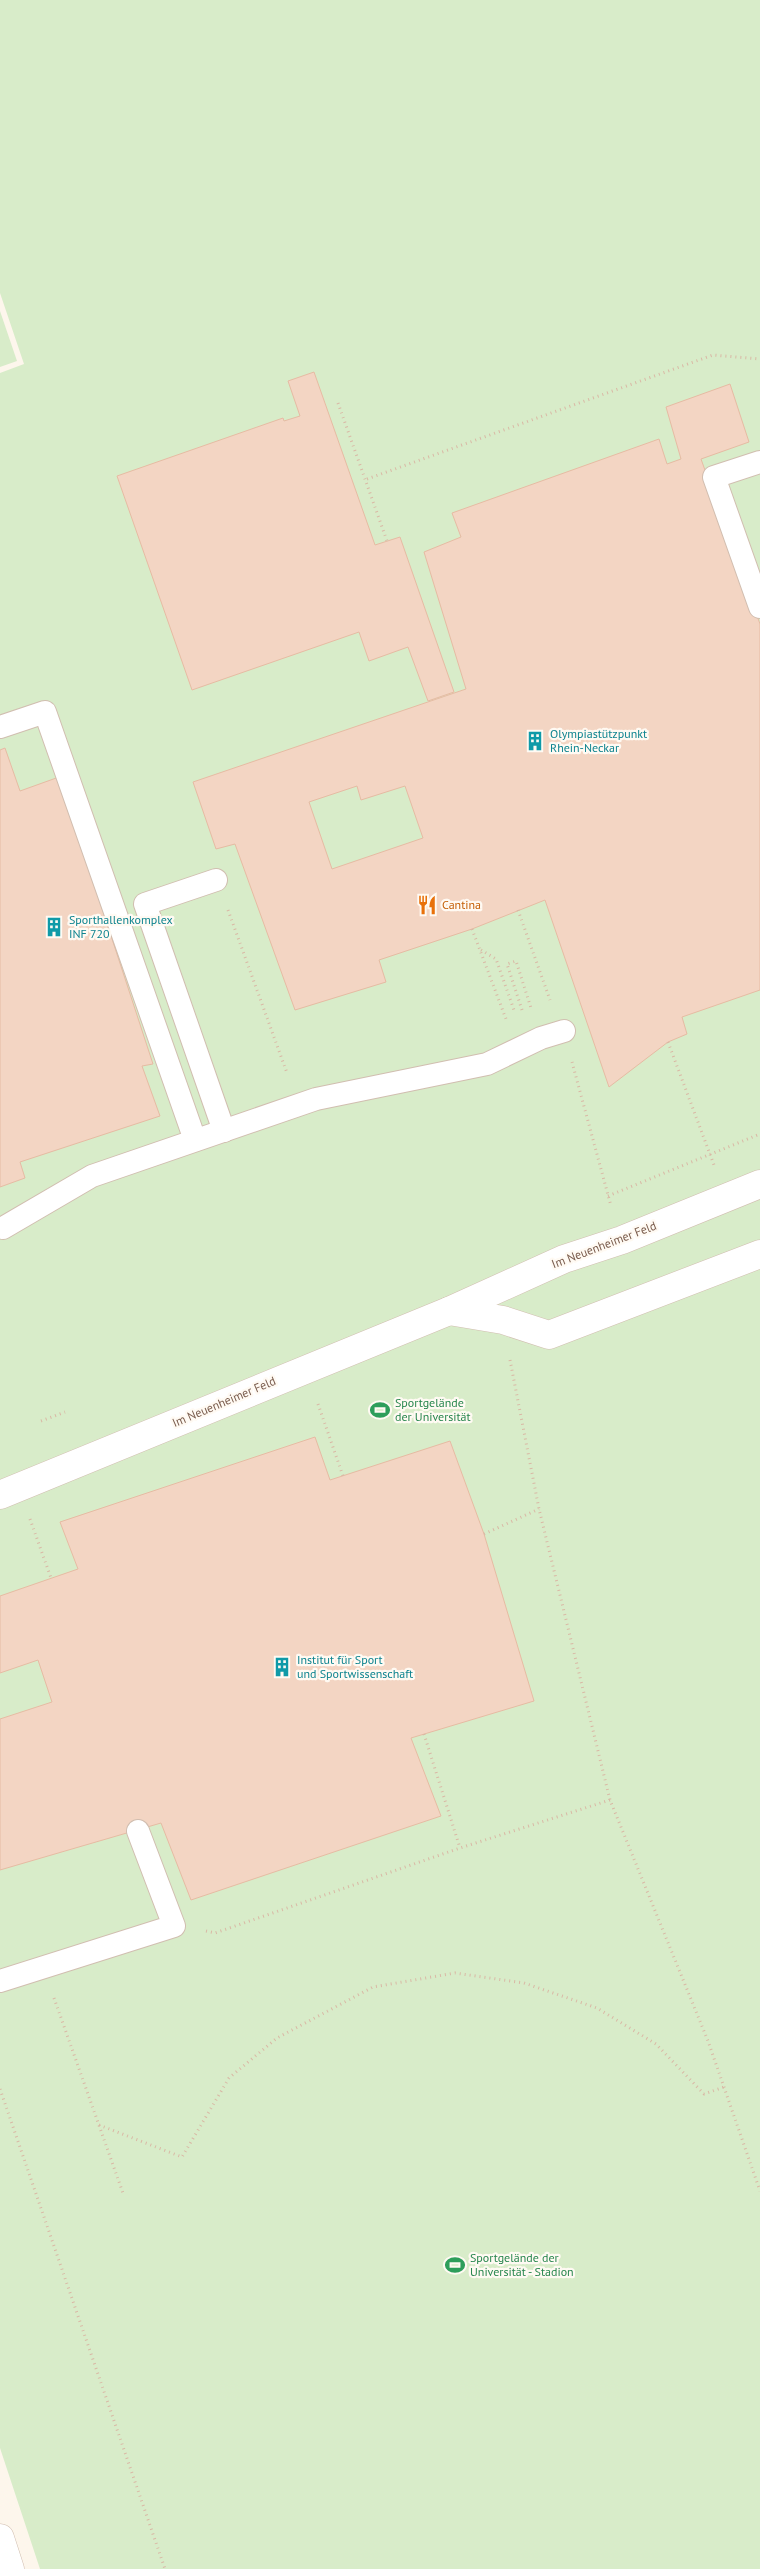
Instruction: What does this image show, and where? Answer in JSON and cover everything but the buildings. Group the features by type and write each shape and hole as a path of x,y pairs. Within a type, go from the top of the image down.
{"street":[{"name":"Im Neuenheimer Feld","path":"10,1491 305,1368 449,1311 564,1259 622,1240 760,1184"},
{"path":"449,1311 503,1320 549,1335 760,1254"},
{"path":"0,2538 10,2569"}],"lane":[{"path":"760,462 714,477 760,607"},
{"path":"0,727 45,712 195,1140"},
{"path":"216,880 145,904 224,1131"},
{"path":"4,1228 92,1176 316,1099 487,1064 541,1038 564,1031"},
{"path":"0,1980 174,1926 138,1831"}],"path":[{"path":"367,479 713,355 760,359"},
{"path":"338,402 367,479 387,541"},
{"path":"216,880 254,979 298,1105"},
{"path":"518,910 550,999 564,1031 608,1196 622,1240"},
{"path":"472,929 517,1049"},
{"path":"481,950 496,959 516,1015"},
{"path":"524,1014 507,964 516,961 541,1038"},
{"path":"668,1042 727,1197"},
{"path":"608,1196 760,1134"},
{"path":"503,1320 539,1509 610,1800 708,2041 760,2191"},
{"path":"305,1368 343,1476"},
{"path":"41,1421 65,1412"},
{"path":"10,1491 51,1578"},
{"path":"484,1534 539,1509"},
{"path":"424,1734 460,1848"},
{"path":"174,1926 215,1933 460,1848 610,1800"},
{"path":"43,1967 124,2196"},
{"path":"98,2124 182,2157 229,2078 277,2038 373,1987 455,1973 524,1983 597,2008 656,2044 704,2094 724,2087"},
{"path":"0,2089 165,2569"}],"green space":[{"name":"Sportgelände der Universität","path":"0,0 760,0 760,2569 40,2569 0,2448 0,373 24,364 0,293"},
{"path":"0,311 17,361 0,367"}],"place":[{"name":"Olympiastützpunkt Rhein-Neckar","path":"535,741"},
{"name":"Cantina","path":"427,905"},
{"name":"Sporthallenkomplex INF 720","path":"54,927"},
{"name":"Sportgelände der Universität","path":"380,1410"},
{"name":"Institut für Sport und Sportwissenschaft","path":"282,1667"},
{"name":"Sportgelände der Universität - Stadion","path":"455,2265"}]}
